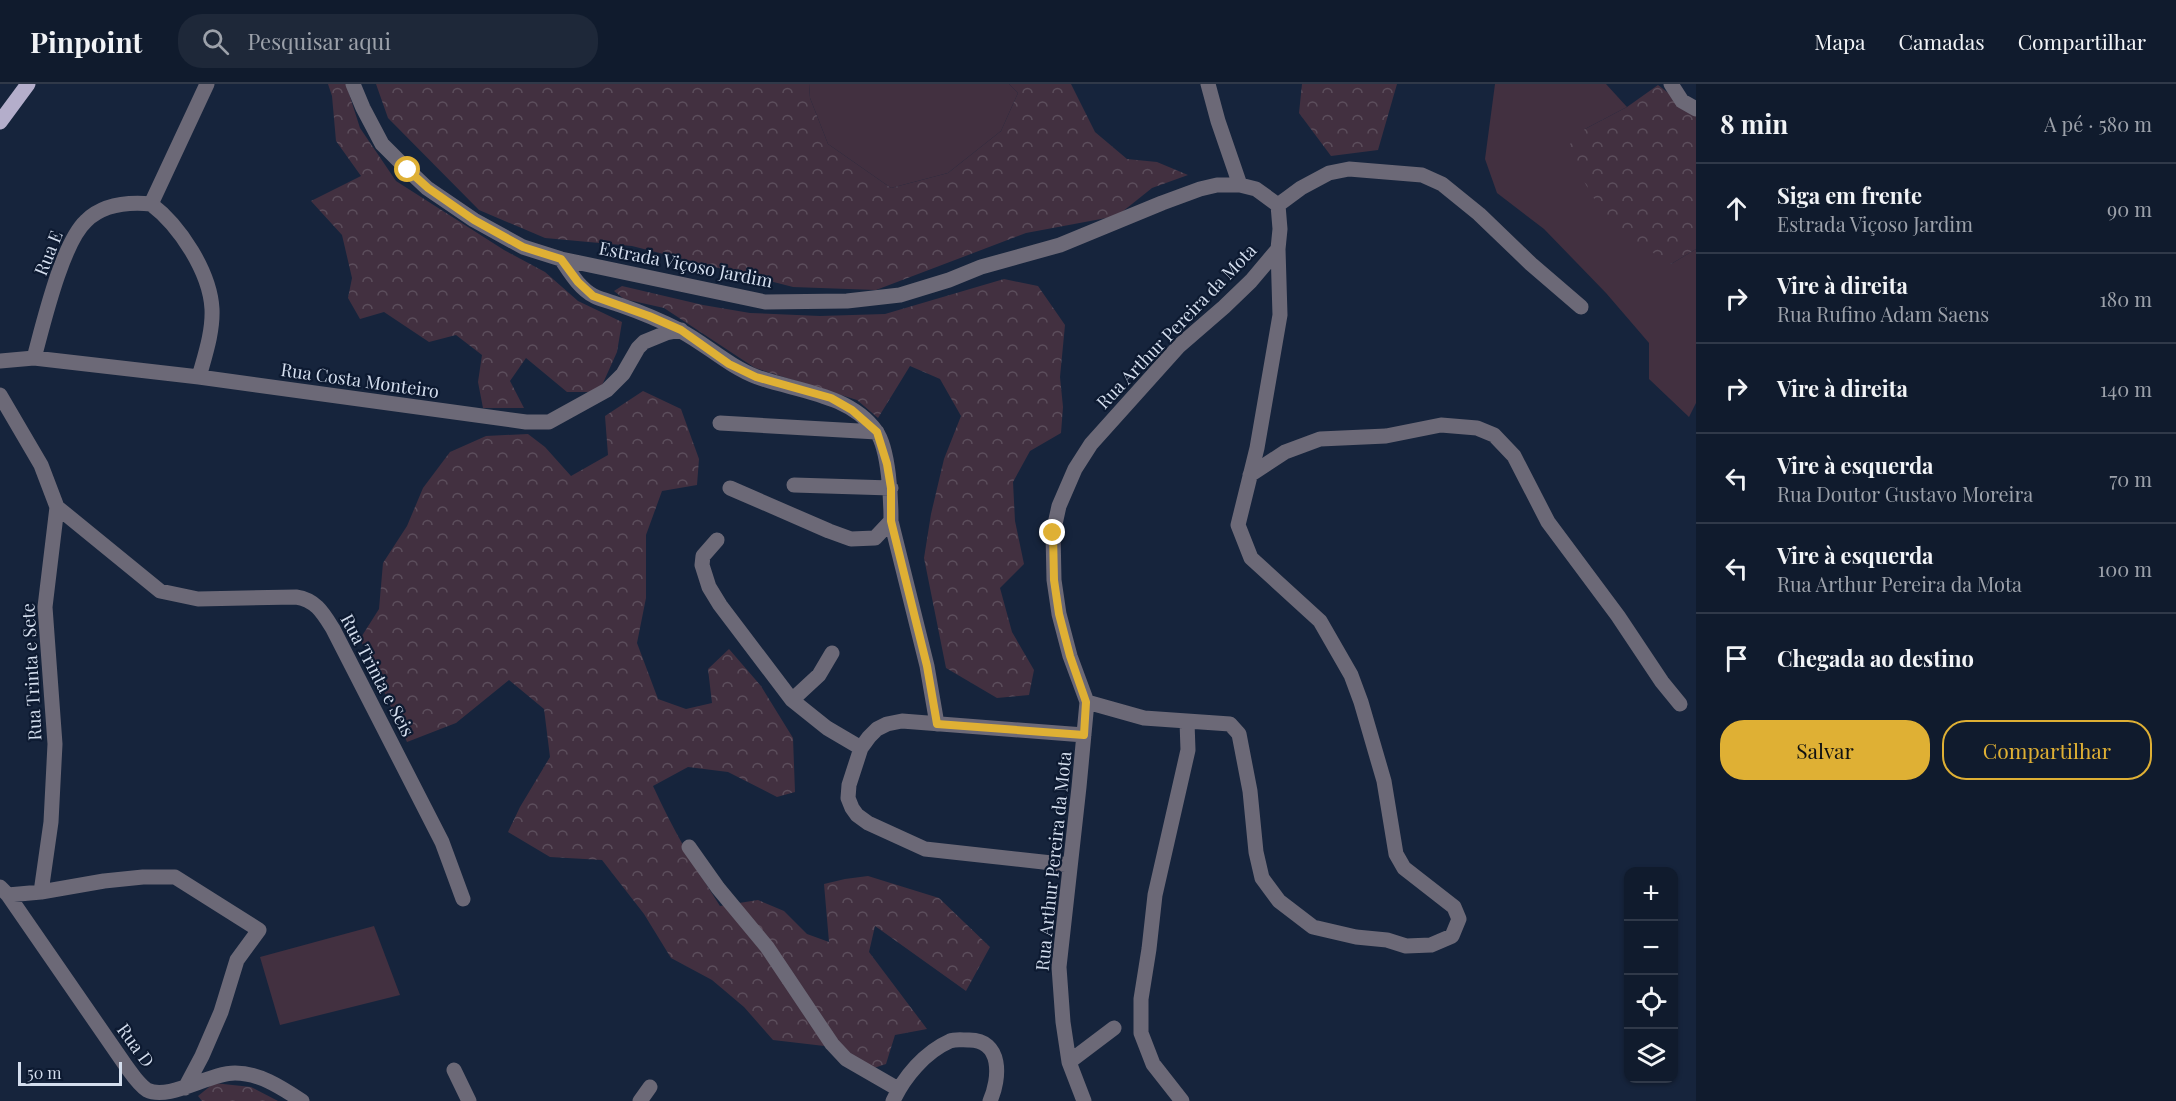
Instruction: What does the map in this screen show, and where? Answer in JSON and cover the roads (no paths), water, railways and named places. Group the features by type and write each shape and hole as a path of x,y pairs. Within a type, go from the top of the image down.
{"main road":[{"path":"0,122 28,84"}],"street":[{"path":"199,377 210,336 212,310 208,287 198,263 181,236 166,216 151,204 207,84"},
{"name":"Estrada Viçoso Jardim","path":"353,84 382,144 428,188 474,220 523,247 561,259 765,302 835,301 900,295 949,280 981,267 1060,245 1200,189 1217,185 1240,185 1257,189 1278,205"},
{"path":"1208,84 1240,185"},
{"path":"1671,84 1682,101 1696,109"},
{"path":"1278,205 1301,188 1329,173 1349,170 1422,175 1442,184 1479,214 1581,307"},
{"name":"Rua E","path":"34,358 56,285 75,234 85,221 108,207 135,202 151,204"},
{"name":"Rua Arthur Pereira da Mota","path":"1084,1101 1069,1062 1059,967 1086,702 1070,656 1059,614 1054,580 1053,533 1059,506 1075,469 1091,444 1179,346 1251,281 1278,249 1280,229 1278,205"},
{"path":"1086,702 1144,718 1230,724 1239,734 1250,791 1256,852 1262,878 1279,901 1313,927 1356,937 1387,940 1406,946 1431,945 1452,936 1459,919 1454,907 1404,868 1396,854 1384,781 1351,675 1320,621 1251,558 1238,525 1257,448 1280,315 1278,249"},
{"path":"561,259 578,282 593,296 681,330 729,364 756,377 831,398 852,410 877,432 887,464 891,488 891,521 927,666 937,724"},
{"name":"Rua Costa Monteiro","path":"0,361 34,358 199,377 526,422 549,422 607,390 623,374 644,342 681,330"},
{"name":"Rua Trinta e Sete","path":"0,395 41,465 57,507 45,607 55,744 51,822 41,892"},
{"path":"720,423 877,432"},
{"path":"1250,476 1285,452 1320,439 1386,436 1441,425 1477,428 1494,435 1514,456 1548,522 1680,704"},
{"path":"794,484 891,488"},
{"path":"730,488 851,539 875,538 891,521"},
{"name":"Rua Trinta e Seis","path":"57,507 160,591 198,599 296,597 306,599 317,606 333,629 442,842 463,899"},
{"path":"717,540 703,556 704,575 733,624 792,700 827,728 861,748"},
{"path":"792,700 819,675 832,652"},
{"path":"1070,865 925,849 868,823 852,808 848,798 851,776 861,748 868,736 887,724 902,721 1084,735"},
{"path":"1182,1101 1153,1064 1141,1033 1141,999 1155,895 1188,750 1187,722"},
{"path":"689,847 718,888 767,947 832,1044 846,1059 896,1095 919,1064 933,1051 952,1040 975,1040 985,1044 992,1052 998,1071 990,1101"},
{"path":"4,891 41,892 104,881 175,877 260,930 237,960 220,1012 202,1056 185,1088"},
{"name":"Rua D","path":"4,891 139,1082 148,1090 163,1097 220,1074 238,1073 254,1076 281,1088 302,1101"},
{"path":"1069,1062 1114,1028"},
{"path":"454,1070 469,1101"},
{"path":"640,1101 650,1087"}]}
